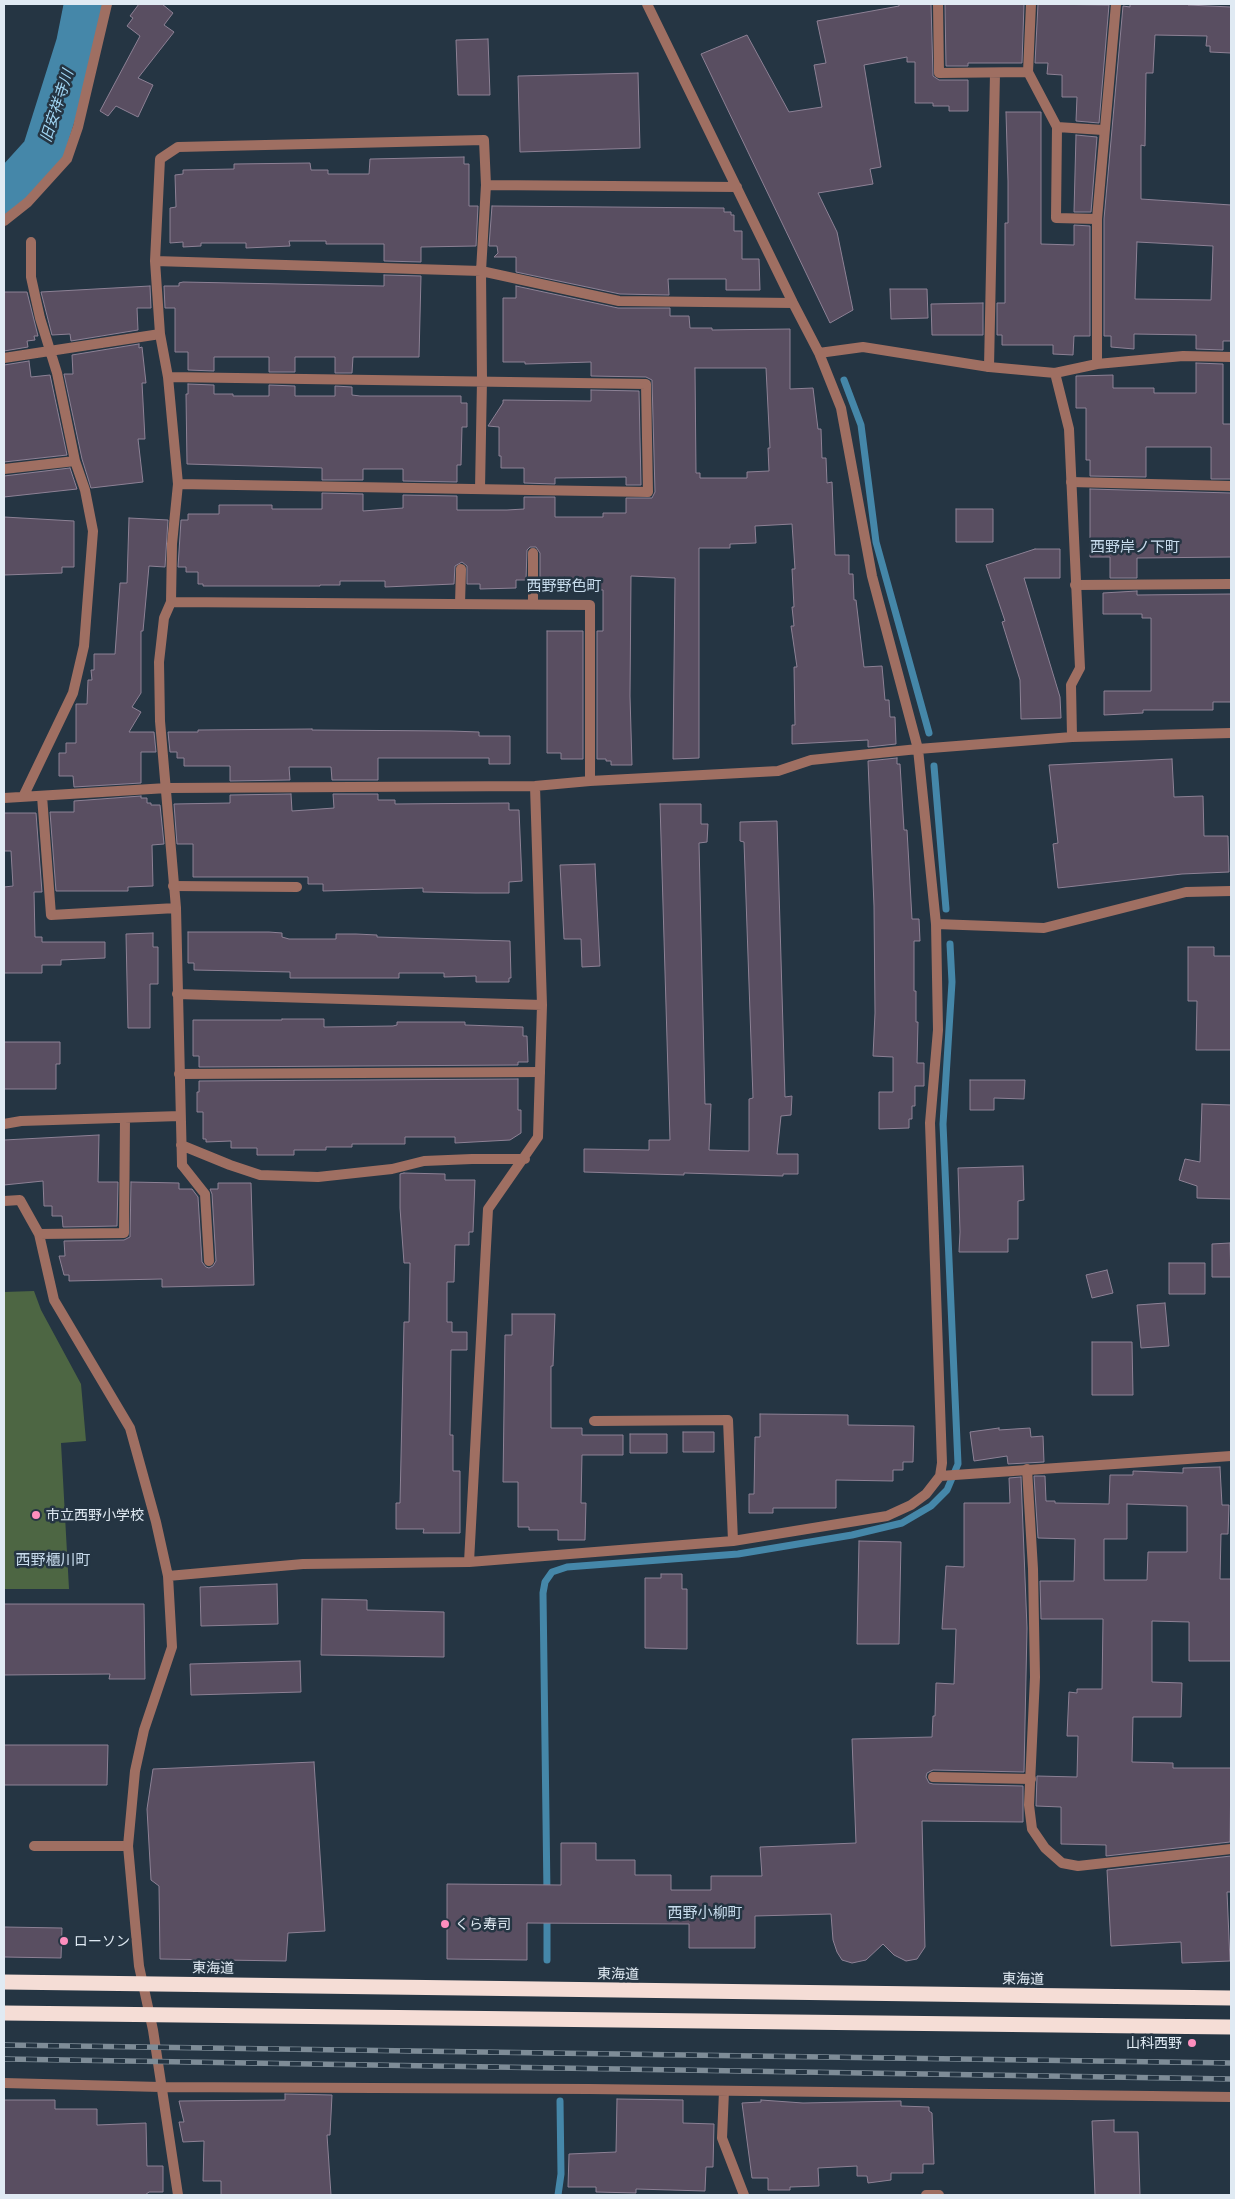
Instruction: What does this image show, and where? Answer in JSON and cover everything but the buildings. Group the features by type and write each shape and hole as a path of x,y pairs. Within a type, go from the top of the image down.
{"highway":[{"name":"東海道","path":"4,1982 1231,1998"},
{"path":"4,2013 1231,2027"}],"street":[{"path":"4,221 28,202 66,159 78,127 107,4"},
{"path":"168,1576 304,1564 469,1562 732,1541 887,1516 911,1505 926,1494 940,1476 942,1464 930,1123 938,1030 936,924 918,749 872,576 851,471 848,437 841,408 819,353 647,4"},
{"path":"938,4 939,72 1028,72"},
{"path":"1031,4 1028,72 1057,127 1056,218 1097,219"},
{"path":"1097,364 1097,219 1103,130 1116,4"},
{"path":"989,367 995,72"},
{"path":"1057,127 1103,130"},
{"path":"209,1261 205,1194 182,1165 176,908 160,721 159,662 164,618 171,602 172,544 178,484 168,377 160,334 155,261 160,159 178,147 484,140 486,186 481,271 480,489"},
{"path":"486,186 737,188"},
{"path":"23,797 73,692 84,646 93,531 85,490 75,461 57,374 31,277 31,242"},
{"path":"155,261 481,271 619,301 793,303"},
{"path":"4,358 160,334"},
{"path":"819,353 863,347 989,367 1055,373 1097,364 1183,356 1231,357"},
{"path":"1055,373 1069,429 1080,668 1071,686 1072,737"},
{"path":"168,377 482,380 646,384 648,492 178,484"},
{"path":"4,469 75,461"},
{"path":"1071,482 1231,486"},
{"path":"533,553 533,604"},
{"path":"460,604 461,568"},
{"path":"1075,585 1231,584"},
{"path":"171,602 590,605 590,781"},
{"path":"4,798 167,788 535,786 590,781 778,771 810,760 918,749 1072,737 1231,733"},
{"path":"469,1562 488,1209 538,1137 542,1005 535,786"},
{"path":"42,796 51,914 176,908"},
{"path":"174,886 297,887"},
{"path":"936,924 1044,928 1186,892 1231,891"},
{"path":"177,994 542,1005"},
{"path":"179,1074 540,1072"},
{"path":"4,1124 21,1121 180,1116"},
{"path":"39,1234 124,1233 125,1118"},
{"path":"181,1145 260,1175 318,1177 392,1169 424,1161 524,1159"},
{"path":"4,1201 20,1200 39,1234 54,1300 130,1428 156,1522 168,1576 172,1647 144,1730 136,1771 128,1846 142,1983 149,2015 178,2195"},
{"path":"594,1421 728,1420 732,1541"},
{"path":"940,1476 1231,1456"},
{"path":"1027,1469 1033,1568 1036,1677 1029,1806 1032,1829 1045,1848 1062,1863 1078,1866 1231,1849"},
{"path":"933,1777 1031,1779"},
{"path":"34,1846 128,1846"},
{"path":"4,2083 160,2087 1231,2097"},
{"path":"724,2091 722,2138 744,2195"},
{"path":"926,2195 939,2195"}],"green space":[{"path":"34,1291 41,1310 81,1384 86,1441 61,1443 69,1589 4,1589 4,1292"}],"waterway":[{"name":"旧安祥寺川","path":"4,195 43,152 77,44 85,4"},
{"path":"844,380 861,425 876,542 929,733"},
{"path":"934,766 946,909"},
{"path":"547,1894 543,1593 545,1582 552,1572 567,1567 738,1554 852,1535 902,1523 931,1506 947,1490 958,1464 943,1124 952,982 950,944"},
{"path":"547,1915 547,1960"},
{"path":"558,2195 561,2174 560,2101"}],"railway":[{"path":"4,2045 1231,2063"},
{"path":"4,2059 1231,2079"}],"place":[{"name":"市立西野小学校","path":"36,1515"},
{"name":"くら寿司","path":"445,1924"},
{"name":"ローソン","path":"64,1941"},
{"name":"山科西野","path":"1192,2043"}],"district":[{"name":"西野岸ノ下町","path":"1135,547"},
{"name":"西野野色町","path":"564,586"},
{"name":"西野櫃川町","path":"53,1560"},
{"name":"西野小柳町","path":"705,1913"}]}
